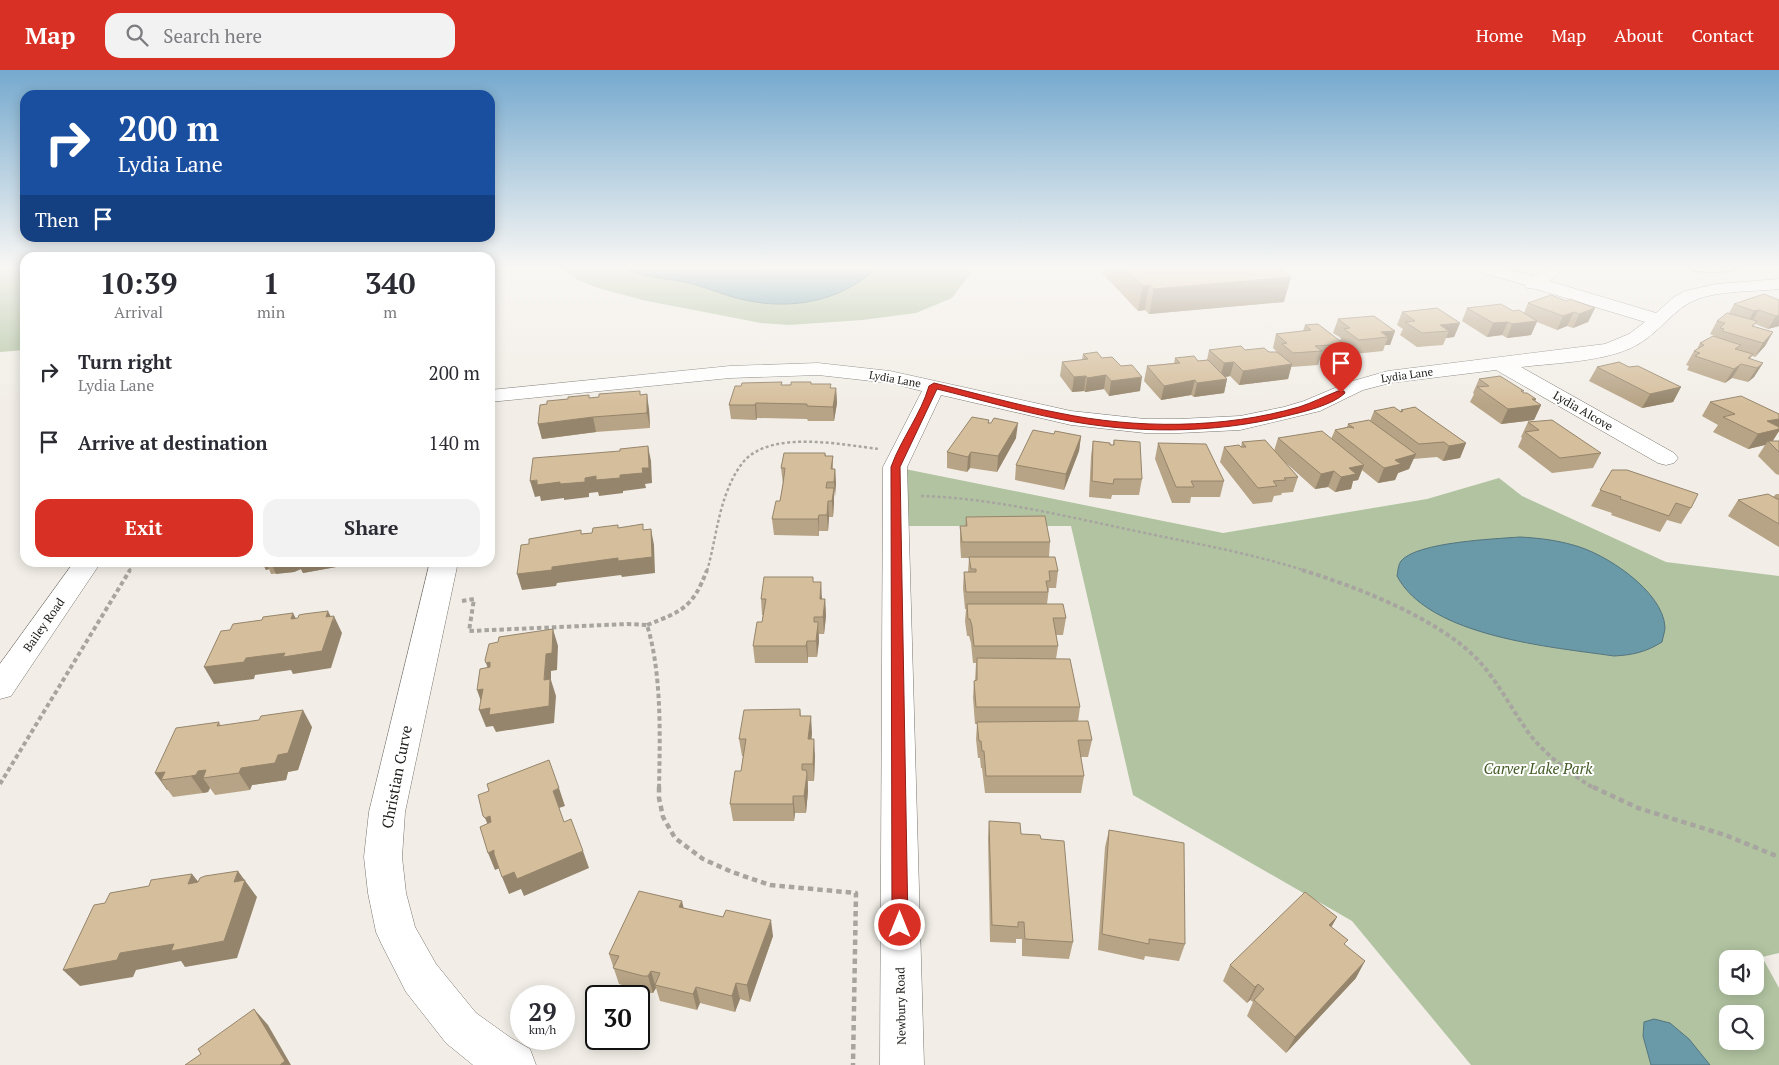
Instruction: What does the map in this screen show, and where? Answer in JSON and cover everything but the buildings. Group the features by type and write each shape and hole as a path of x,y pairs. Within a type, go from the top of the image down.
{"street":[{"path":"1633,312 1659,320"},
{"name":"Lydia Lane","path":"495,396 730,372 791,369 853,372 934,386 1082,420 1145,426 1194,426 1240,422 1288,413 1312,406 1356,386 1380,379 1612,348 1638,338 1667,312"},
{"name":"Lydia Alcove","path":"1501,364 1666,458"},
{"name":"Newbury Road","path":"902,1065 896,467 902,450 934,386"},
{"name":"Bailey Road","path":"0,688 85,567"},
{"name":"Christian Curve","path":"443,567 387,812 383,856 387,893 396,932 421,978 461,1028 514,1065"}],"path":[{"path":"434,605 474,599 469,631 627,624 648,625 684,609 702,587 724,500 736,472 753,453 766,446 799,443 902,450"},
{"path":"895,496 926,496 976,501 1052,513 1274,560 1319,574 1363,591 1401,609 1452,638 1474,654 1490,672 1529,734 1561,764 1592,789 1629,805 1728,836 1779,857"},
{"path":"0,784 132,567"},
{"path":"648,625 654,647 660,738 659,798 663,817 675,838 704,859 732,872 770,885 856,892 853,1065"}],"green space":[{"path":"0,312 20,312 20,350 0,352"},
{"path":"706,312 917,312 862,320 789,325 761,323"},
{"name":"Carver Lake Park","path":"895,467 1223,533 1427,499 1499,478 1522,496 1666,562 1779,576 1779,953 1764,957 1764,950 1719,950 1719,995 1764,995 1764,961 1779,988 1779,1065 1471,1065 1352,921 1133,795 1071,526 896,526"}],"water":[{"path":"1520,537 1567,543 1586,549 1616,565 1643,587 1662,613 1665,627 1662,642 1639,652 1614,656 1494,636 1463,626 1436,613 1413,597 1397,576 1401,561 1423,550 1475,540"},
{"path":"1654,1019 1670,1023 1689,1039 1710,1065 1651,1065 1643,1036 1644,1022"}],"route":[{"path":"900,925 896,467 902,450 934,386 1082,420 1155,426 1219,425 1266,418 1304,409 1341,393"}]}
